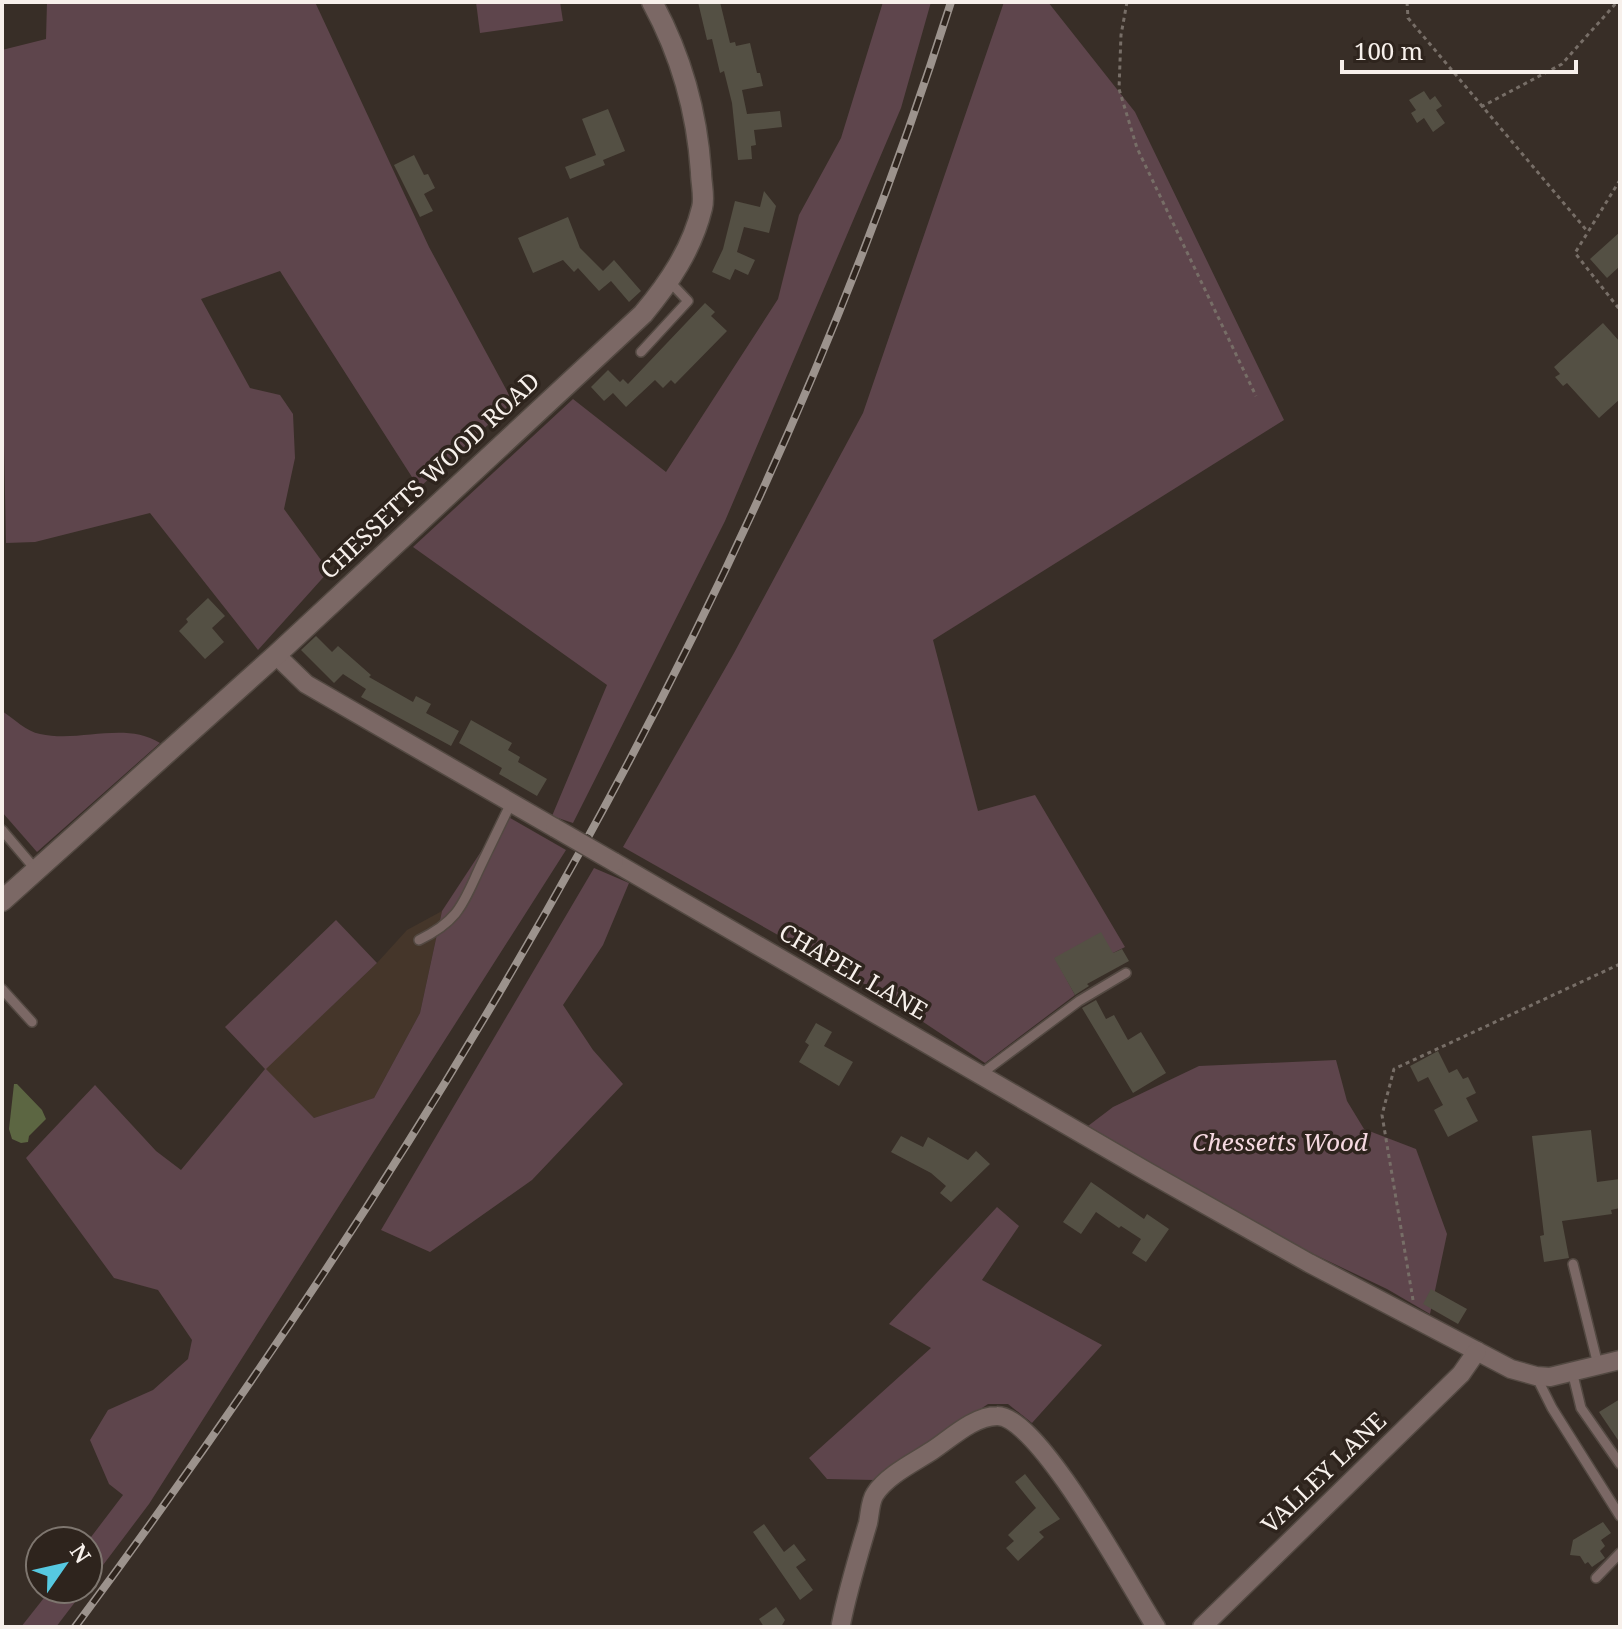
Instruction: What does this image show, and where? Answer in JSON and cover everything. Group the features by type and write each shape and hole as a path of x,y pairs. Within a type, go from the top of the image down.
{"street":[{"name":"CHESSETTS WOOD ROAD","path":"2,901 276,655 643,314 670,282 703,206 698,134 685,76 652,2"},
{"name":"CHAPEL LANE","path":"276,655 306,684 1146,1171 1309,1263 1511,1369 1550,1377 1620,1360"},
{"name":"VALLEY LANE","path":"1202,1627 1461,1374 1477,1351"},
{"path":"841,1624 873,1495 889,1480 977,1420 999,1415 1015,1423 1032,1441 1083,1506 1156,1627"}],"lane":[{"path":"641,352 688,301 670,282"},
{"path":"419,940 450,920 466,900 511,803"},
{"path":"2,830 36,870"},
{"path":"981,1074 1079,1001 1126,973"},
{"path":"2,989 32,1022"},
{"path":"1573,1264 1598,1365"},
{"path":"1572,1371 1581,1408 1620,1464"},
{"path":"1536,1376 1552,1408 1620,1516"},
{"path":"1596,1578 1620,1553"}],"path":[{"path":"1127,2 1121,35 1119,89 1137,148 1256,396"},
{"path":"1407,2 1408,18 1588,232"},
{"path":"1481,107 1562,64 1617,2"},
{"path":"1620,180 1575,253 1620,310"},
{"path":"1416,1318 1382,1115 1394,1069 1620,964"}],"shaded area":[{"path":"442,911 420,1013 374,1098 314,1118 265,1069 377,963 407,930"},
{"path":"14,1084 42,1110 46,1119 29,1136 28,1142 12,1139 9,1129"}],"green space":[{"path":"47,2 315,2 429,247 513,402 419,488 280,271 201,299 250,388 280,395 293,414 295,458 284,509 329,571 258,650 150,513 35,542 6,543 2,348 2,50 46,39"},
{"path":"476,2 560,2 563,21 480,33"},
{"path":"883,2 931,2 901,108 725,521 573,823 552,816 607,685 413,547 573,399 666,472 778,299 799,215 841,138"},
{"path":"1004,2 1048,2 1135,112 1284,420 933,640 978,811 1035,795 1125,947 1113,953 1055,958 1075,995 985,1063 875,990 623,847 734,653 863,413"},
{"path":"2,711 35,733 55,736 132,734 160,743 37,852 2,812"},
{"path":"505,815 566,850 149,1504 104,1564 104,1525 100,1525 123,1495 109,1484 90,1440 108,1410 153,1390 188,1359 192,1340 158,1290 114,1278 26,1158 95,1085 156,1151 181,1170 265,1069 225,1027 336,920 377,963 266,1069 314,1118 374,1098 420,1013 442,911"},
{"path":"594,868 629,883 603,945 563,1005 593,1050 623,1084 532,1180 430,1252 381,1230"},
{"name":"Chessetts Wood","path":"1336,1060 1347,1101 1364,1129 1416,1149 1447,1234 1430,1314 1387,1289 1286,1241 1088,1126 1113,1107 1199,1066"},
{"path":"997,1207 1019,1226 982,1280 1102,1345 1032,1423 1008,1404 988,1404 874,1480 827,1479 809,1458 931,1348 889,1324"},
{"path":"38,1605 73,1605 56,1627 21,1627"}],"building":[{"path":"698,2 720,2 730,43 735,42 736,46 750,43 763,86 742,90 747,114 780,111 782,127 754,130 756,145 751,146 752,159 738,160 732,103 724,71 720,73 712,39 707,40"},
{"path":"1424,91 1430,100 1435,96 1442,106 1436,110 1445,123 1433,132 1424,118 1417,123 1411,113 1416,110 1409,100"},
{"path":"608,109 625,151 603,160 605,165 570,179 565,167 596,155 582,119"},
{"path":"414,155 435,188 424,194 433,211 420,217 394,165"},
{"path":"764,191 776,206 769,233 744,227 737,252 755,260 748,275 735,269 730,280 712,272 723,249 735,201 760,207"},
{"path":"568,217 580,248 603,271 614,260 641,291 629,302 611,281 599,291 578,268 574,272 563,260 533,273 518,238"},
{"path":"1620,232 1620,266 1607,278 1590,259"},
{"path":"705,303 715,312 711,316 727,331 675,384 671,380 663,388 655,380 626,407 613,393 604,401 591,387 608,370 620,382 623,379 628,384"},
{"path":"1603,323 1620,342 1620,399 1599,418 1567,383 1563,386 1555,377 1560,374 1554,367"},
{"path":"208,598 225,616 212,628 224,642 205,659 179,631 188,622 186,619"},
{"path":"316,636 332,652 338,646 371,675 369,677 413,702 416,696 431,704 426,713 459,731 451,746 361,697 366,689 343,674 334,683 301,650"},
{"path":"471,720 512,743 508,750 520,757 518,762 547,779 537,796 499,774 502,768 459,743"},
{"path":"1101,932 1113,953 1122,949 1129,961 1087,984 1089,986 1075,995 1054,958"},
{"path":"1096,1000 1106,1019 1114,1015 1128,1040 1141,1032 1166,1073 1133,1093 1082,1008"},
{"path":"816,1023 832,1032 824,1046 853,1062 839,1086 799,1062 809,1045 805,1042"},
{"path":"1438,1051 1449,1073 1457,1069 1463,1079 1468,1077 1476,1093 1466,1098 1478,1121 1448,1137 1434,1110 1443,1105 1428,1077 1418,1082 1410,1066"},
{"path":"1591,1130 1597,1182 1620,1179 1620,1208 1611,1210 1612,1214 1562,1221 1569,1258 1544,1262 1540,1236 1544,1235 1532,1136"},
{"path":"901,1136 923,1147 928,1137 968,1160 976,1151 990,1164 951,1202 940,1193 946,1186 931,1173 891,1152"},
{"path":"1091,1182 1144,1219 1147,1214 1169,1229 1146,1262 1132,1253 1141,1239 1096,1212 1081,1234 1063,1222"},
{"path":"1431,1289 1467,1309 1458,1324 1423,1304"},
{"path":"1620,1399 1620,1443 1599,1412"},
{"path":"1025,1474 1060,1519 1039,1532 1044,1537 1018,1561 1006,1548 1014,1541 1008,1535 1036,1508 1015,1482"},
{"path":"1603,1522 1611,1533 1601,1540 1605,1546 1600,1551 1605,1558 1592,1567 1588,1562 1585,1564 1580,1556 1570,1555 1573,1540"},
{"path":"764,1524 784,1552 794,1544 806,1560 796,1567 813,1590 800,1600 753,1532"},
{"path":"776,1607 785,1620 781,1627 764,1627 759,1619"}],"railway":[{"path":"75,1627 210,1440 341,1248 464,1051 581,850 689,645 787,435 875,221 951,2"}]}
